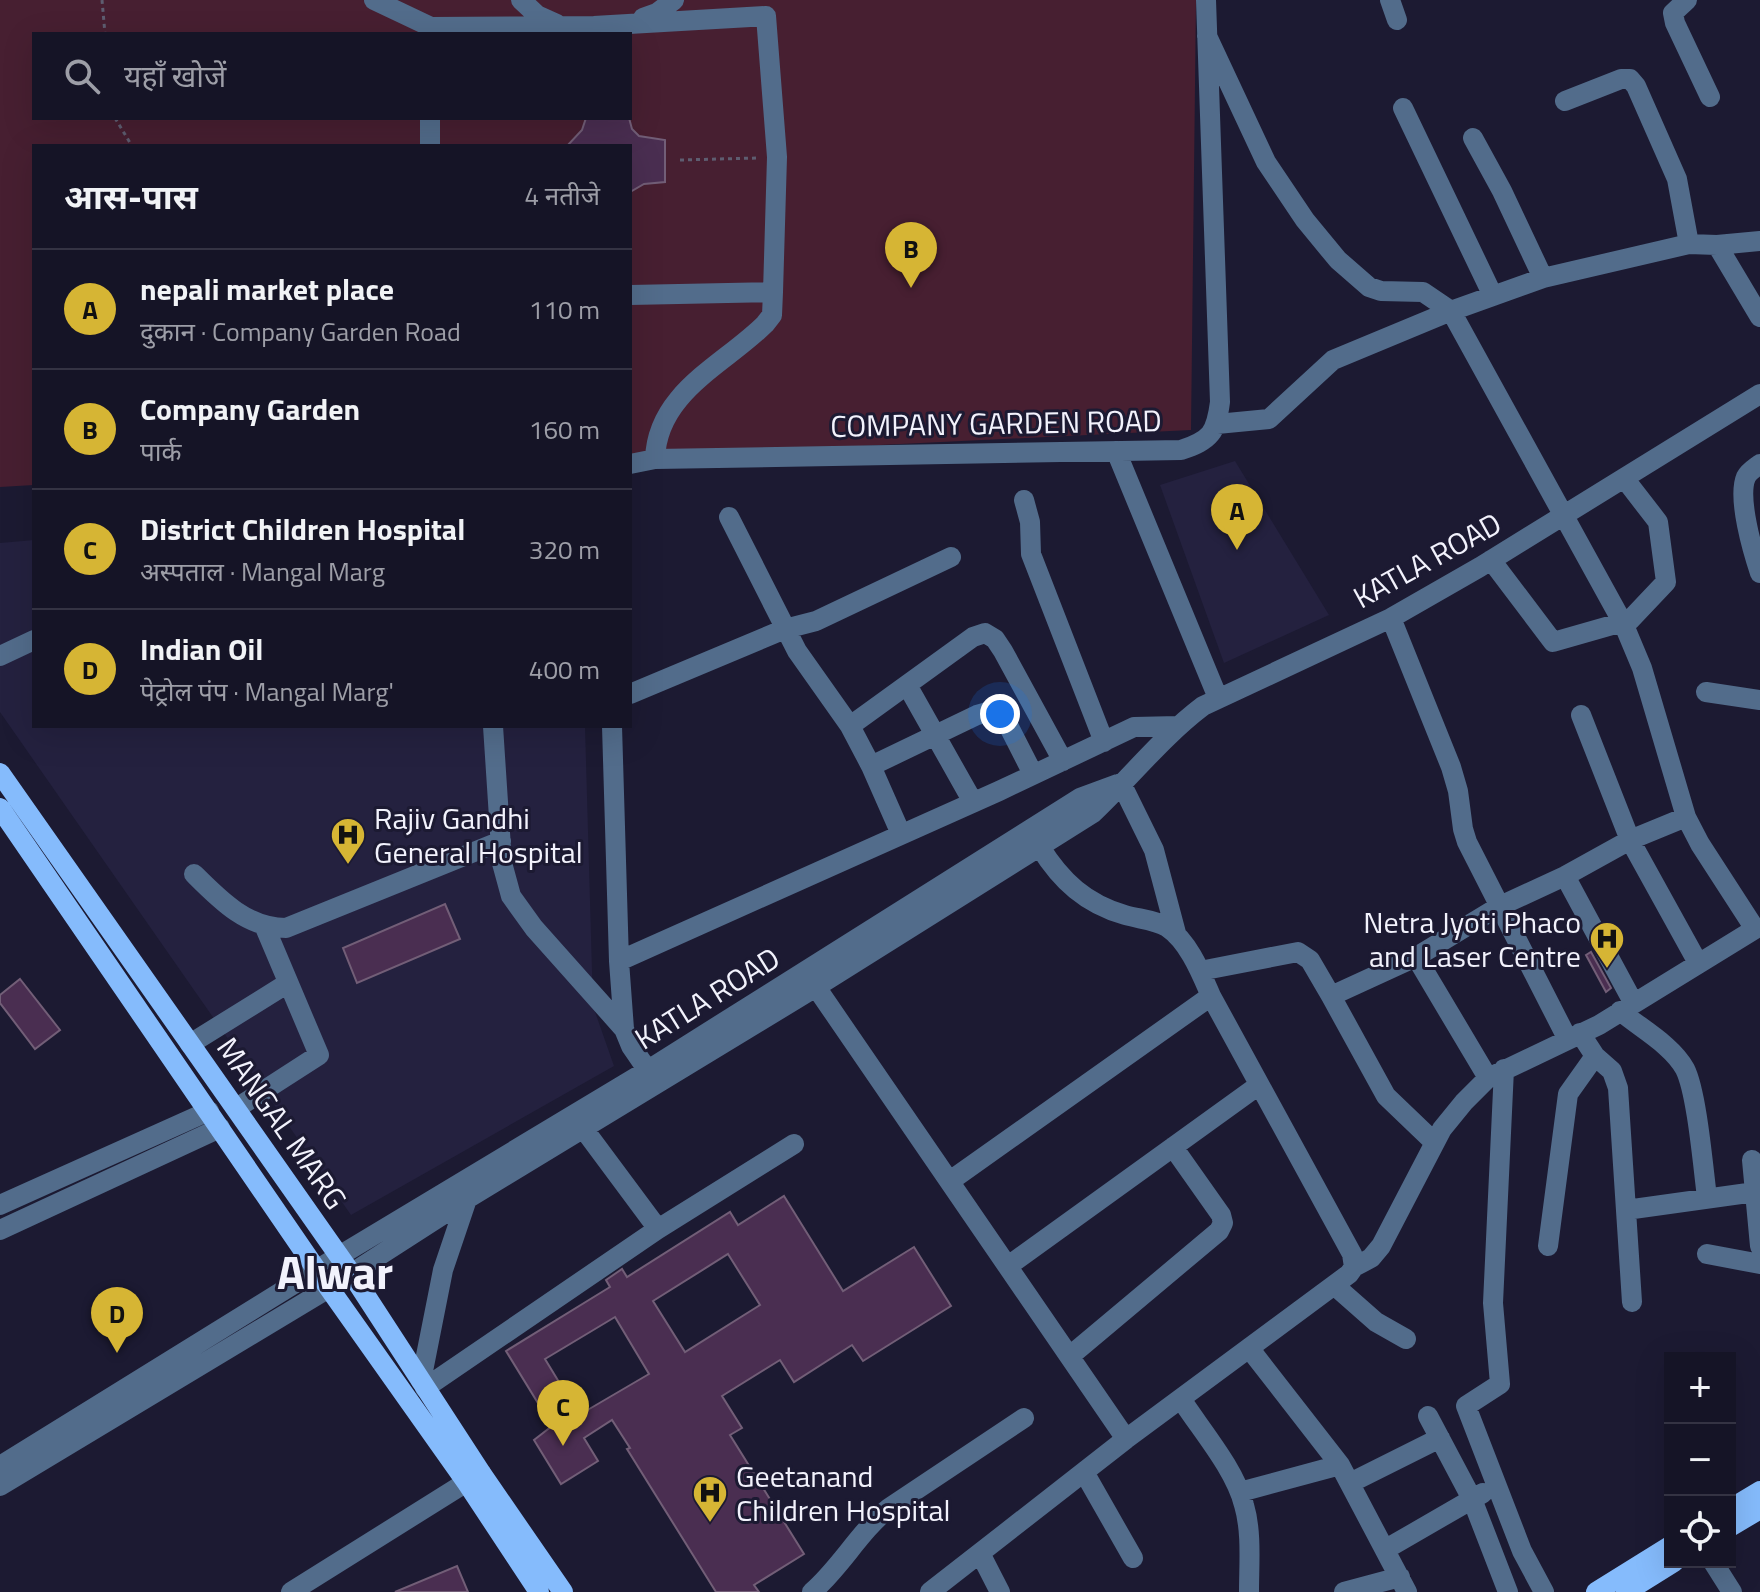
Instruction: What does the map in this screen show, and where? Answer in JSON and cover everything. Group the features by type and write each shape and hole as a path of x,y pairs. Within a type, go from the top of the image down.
{"main road":[{"name":"MANGAL MARG","path":"0,773 345,1265 423,1385 539,1592"},
{"name":"MANGAL MARG","path":"0,808 329,1288 563,1592"},
{"path":"1736,1505 1760,1491"},
{"path":"1736,1523 1760,1509"},
{"path":"1596,1592 1664,1550"},
{"path":"1626,1592 1664,1568"}],"street":[{"path":"374,0 431,31 766,16 777,157 772,315 752,337 695,380 673,408 655,444 655,459"},
{"path":"521,0 537,15 560,25"},
{"path":"631,22 657,13 674,0"},
{"path":"1206,0 1220,402 1217,424 1269,419 1333,360 1451,311 1543,278 1689,244 1760,241"},
{"path":"1390,0 1397,20"},
{"path":"1687,0 1673,13 1675,23 1710,97"},
{"path":"938,1589 1126,1439 1354,1267 1371,1258 1394,1225 1434,1142 1464,1102 1496,1074 1574,1036 1758,930 1700,844 1686,817 1642,668 1622,622 1451,311 1423,292 1381,291 1369,287 1338,260 1305,220 1266,162 1207,36"},
{"path":"1565,101 1621,79 1630,79 1636,86 1677,179 1689,244"},
{"path":"1403,108 1493,296"},
{"path":"430,120 430,144"},
{"path":"1473,138 1543,278"},
{"path":"1717,245 1760,317"},
{"path":"632,295 773,292"},
{"name":"KATLA ROAD","path":"1009,854 1040,847 1093,813 1178,726 1218,698 1391,618 1564,516 1760,394"},
{"name":"COMPANY GARDEN ROAD","path":"632,464 655,459 1181,450 1209,437 1217,424"},
{"path":"1116,451 1218,698"},
{"path":"1760,464 1746,477 1743,488 1760,573"},
{"path":"1491,560 1553,642 1630,620 1666,582 1658,522 1624,478"},
{"path":"1024,500 1030,522 1031,554 1104,742"},
{"path":"729,517 797,651 850,726 901,834"},
{"path":"632,693 785,629 816,621 941,556"},
{"path":"1391,618 1451,767 1467,842 1574,1036 1612,1071 1618,1088 1632,1302"},
{"path":"850,726 973,637 985,633 995,639 1003,651 1063,761"},
{"path":"0,656 32,641"},
{"path":"907,685 973,802"},
{"path":"1706,692 1760,700"},
{"path":"871,766 987,710 995,710 1007,723 1033,774"},
{"path":"1581,715 1630,840 1698,963"},
{"path":"619,961 1134,727 1178,726"},
{"path":"493,728 505,877 519,909 624,1029"},
{"path":"612,728 624,1029 631,1046 652,1077"},
{"path":"1124,783 1154,850 1176,933 1200,971 1352,1254 1354,1267"},
{"name":"KATLA ROAD","path":"178,1368 329,1288 345,1265 803,988 1009,854 1080,798 1124,783"},
{"path":"1331,996 1416,957 1500,906 1565,876 1630,840 1686,817"},
{"path":"194,874 239,914 264,925 286,928 501,841"},
{"path":"1040,847 1063,880 1089,901 1107,910 1164,925 1176,933"},
{"path":"1565,876 1626,1007 1685,1070 1692,1094 1707,1197"},
{"path":"243,1104 319,1055 264,925"},
{"path":"1200,971 1298,952 1310,960 1386,1096 1434,1142"},
{"path":"1416,957 1496,1074 1493,1303 1500,1384 1466,1406 1522,1551 1544,1592"},
{"path":"190,1044 288,983"},
{"path":"803,988 950,1181 1126,1439"},
{"path":"950,1181 1211,996"},
{"path":"1548,1246 1568,1094 1595,1056"},
{"path":"1008,1266 1259,1085"},
{"path":"0,1205 214,1120"},
{"path":"0,1230 214,1120"},
{"path":"578,1122 658,1229"},
{"name":"KATLA ROAD","path":"178,1368 317,1271 345,1265 467,1199 578,1122"},
{"path":"423,1385 658,1229 794,1144"},
{"path":"1070,1356 1219,1231 1223,1223 1221,1215 1173,1147"},
{"path":"1752,1160 1760,1246"},
{"path":"1626,1210 1755,1192"},
{"path":"423,1385 438,1289 467,1199"},
{"path":"1707,1254 1760,1264"},
{"path":"1334,1285 1376,1322 1406,1339"},
{"path":"1249,1348 1345,1474 1403,1585 1344,1592"},
{"path":"0,1466 178,1368"},
{"path":"0,1486 178,1368"},
{"path":"1181,1399 1240,1492 1247,1520 1249,1592"},
{"path":"1428,1416 1472,1499 1508,1592"},
{"path":"812,1592 889,1508 1024,1418"},
{"path":"1240,1492 1345,1474 1440,1438"},
{"path":"1084,1472 1133,1558"},
{"path":"291,1592 474,1478"},
{"path":"1386,1549 1498,1484"},
{"path":"980,1553 1000,1592"},
{"path":"1717,1568 1732,1592"}],"path":[{"path":"102,0 105,32"},
{"path":"116,120 131,144"},
{"path":"680,160 777,157"}],"shaded area":[{"path":"0,0 1196,0 1191,430 632,457 632,144 32,144 32,485 0,487"},
{"path":"1235,461 1329,615 1224,663 1160,485"},
{"name":"Rajiv Gandhi General Hospital","path":"32,540 32,728 585,728 593,1006 614,1066 351,1215 0,712 0,543"}],"building":[{"path":"585,120 630,120 632,129 639,136 665,140 665,182 644,184 632,191 632,144 569,144 582,130"},
{"path":"445,904 460,939 357,983 343,948"},
{"path":"1591,952 1611,988 1606,992 1586,955"},
{"path":"20,979 60,1030 35,1049 0,1003 0,995"},
{"path":"784,1196 843,1291 914,1247 951,1306 863,1361 852,1345 794,1382 780,1360 722,1396 742,1428 730,1435 804,1554 754,1585 759,1592 716,1592 612,1420 584,1438 598,1461 561,1484 534,1440 552,1426 506,1351 610,1287 606,1280 622,1269 627,1277 730,1212 738,1225","holes":["728,1254 760,1305 685,1352 653,1301","615,1317 649,1374 579,1415 545,1359"]},
{"path":"457,1566 468,1592 395,1592"}],"place":[{"name":"Company Garden","path":"911,288"},
{"name":"nepali market place","path":"1237,550"},
{"name":"Rajiv Gandhi General Hospital","path":"348,866"},
{"name":"Netra Jyoti Phaco and Laser Centre","path":"1607,970"},
{"name":"Indian Oil","path":"117,1353"},
{"name":"District Children Hospital","path":"563,1446"},
{"name":"Geetanand Children Hospital","path":"710,1524"}],"district":[{"name":"Alwar","path":"335,1272"}]}
